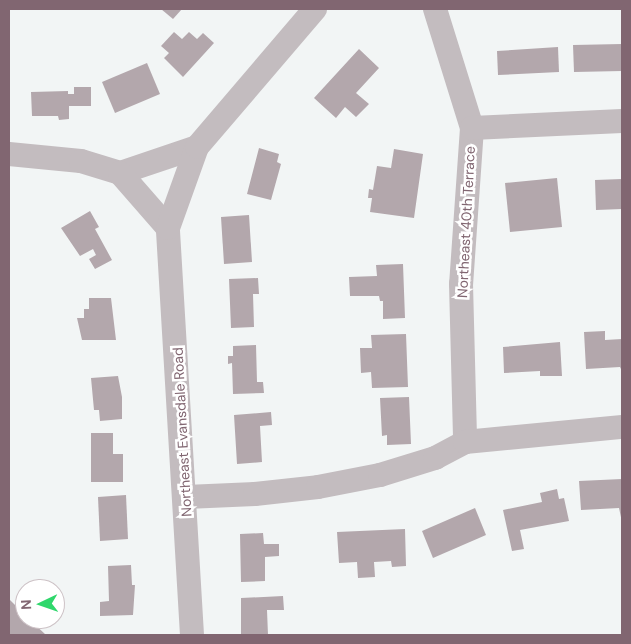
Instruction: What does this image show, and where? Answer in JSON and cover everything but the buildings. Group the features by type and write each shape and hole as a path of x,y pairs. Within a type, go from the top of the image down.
{"street":[{"path":"9,154 81,161 120,173 168,228 197,147 315,9"},
{"name":"Northeast 40th Terrace","path":"435,9 472,128 461,284 465,442"},
{"path":"472,128 622,121"},
{"path":"120,173 197,147"},
{"name":"Northeast Evansdale Road","path":"168,228 186,497 192,635"},
{"path":"186,497 255,494 380,475 435,458 465,442 622,427"}]}
